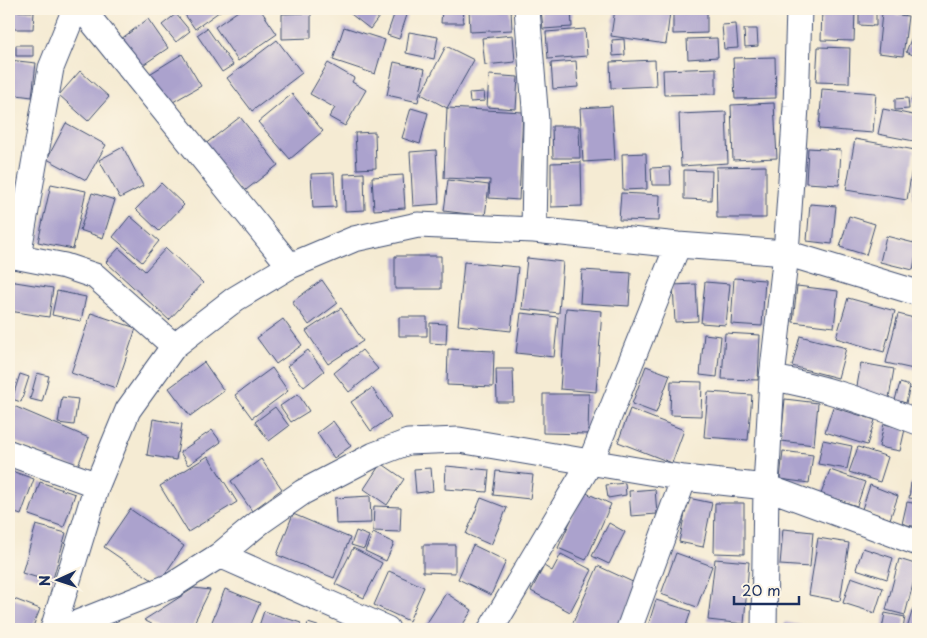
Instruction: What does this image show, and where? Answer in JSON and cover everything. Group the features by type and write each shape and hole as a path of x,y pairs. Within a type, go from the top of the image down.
{"street":[{"path":"527,9 536,121 534,230"},
{"path":"764,629 766,487 772,378 786,253 796,107 799,9"},
{"path":"174,346 96,276 65,266 13,256 51,68 85,10 290,266"},
{"path":"53,629 97,485 128,410 174,346 236,299 290,266 354,239 418,225 534,230 678,246 786,253 918,293"},
{"path":"491,629 590,461 678,246"},
{"path":"772,378 797,382 836,393 918,422"},
{"path":"62,629 173,585 220,556 260,522 303,492 374,455 408,442 459,440 684,478 766,487 918,543"},
{"path":"9,453 97,485"},
{"path":"629,629 684,478"},
{"path":"220,556 387,629"}],"building":[{"path":"181,9 223,9 195,29"},
{"path":"241,9 260,9 277,34 238,61 215,27"},
{"path":"349,9 385,9 370,29 347,11"},
{"path":"396,9 409,9 399,39 387,35"},
{"path":"442,9 464,9 463,23 441,23"},
{"path":"469,9 511,9 512,30 470,32"},
{"path":"541,9 571,9 572,27 543,29"},
{"path":"615,9 649,9 670,12 666,44 611,36"},
{"path":"673,9 707,9 707,33 673,34"},
{"path":"822,9 855,9 854,41 821,40"},
{"path":"859,9 876,9 876,26 859,25"},
{"path":"9,11 34,12 33,29 9,29"},
{"path":"311,13 311,38 282,39 282,14"},
{"path":"882,13 908,16 903,56 878,53"},
{"path":"176,14 190,31 176,42 162,25"},
{"path":"148,19 168,48 140,67 121,39"},
{"path":"918,21 918,57 906,52"},
{"path":"736,24 738,48 724,49 722,25"},
{"path":"344,27 385,40 375,74 333,60"},
{"path":"207,28 233,65 222,72 197,35"},
{"path":"585,29 587,56 548,59 546,32"},
{"path":"744,29 757,29 758,46 745,47"},
{"path":"409,32 438,37 434,59 406,53"},
{"path":"513,35 515,62 485,65 482,38"},
{"path":"717,38 718,57 688,59 687,39"},
{"path":"624,39 625,55 613,56 612,40"},
{"path":"277,40 302,73 252,111 227,78"},
{"path":"16,45 33,45 33,56 16,56"},
{"path":"446,46 474,60 447,108 421,94"},
{"path":"818,47 850,48 849,83 816,82"},
{"path":"182,54 201,86 166,106 148,75"},
{"path":"775,57 776,98 735,99 733,58"},
{"path":"9,60 36,63 32,97 9,94"},
{"path":"655,60 656,86 611,88 610,62"},
{"path":"576,61 578,87 553,89 551,63"},
{"path":"394,62 425,69 418,102 387,95"},
{"path":"328,63 354,78 352,82 366,90 345,126 329,117 335,108 310,94"},
{"path":"716,68 716,94 664,95 663,70"},
{"path":"80,71 109,97 88,121 59,95"},
{"path":"489,75 518,77 516,109 487,107"},
{"path":"918,88 918,105 911,101"},
{"path":"822,89 876,93 873,133 819,129"},
{"path":"484,92 485,101 470,102 469,93"},
{"path":"292,94 323,131 290,159 258,122"},
{"path":"908,98 909,109 895,110 895,99"},
{"path":"9,102 11,102 12,126 9,126"},
{"path":"774,103 777,158 733,160 731,105"},
{"path":"612,106 615,160 583,162 580,108"},
{"path":"411,108 428,113 420,144 402,138"},
{"path":"447,108 523,112 519,200 489,198 490,180 444,178"},
{"path":"883,109 918,116 914,141 878,134"},
{"path":"726,112 728,163 681,166 679,114"},
{"path":"240,117 278,165 242,193 204,145"},
{"path":"66,123 106,145 86,180 47,159"},
{"path":"552,126 579,126 580,158 553,158"},
{"path":"375,132 376,168 357,169 355,133"},
{"path":"855,139 915,150 907,200 846,190"},
{"path":"123,147 143,186 120,198 99,160"},
{"path":"808,148 841,150 839,185 806,183"},
{"path":"436,150 439,204 413,206 410,152"},
{"path":"646,153 647,189 623,190 622,154"},
{"path":"581,162 582,206 551,207 551,163"},
{"path":"766,166 766,218 717,218 716,167"},
{"path":"670,167 671,185 652,185 651,168"},
{"path":"684,170 712,171 711,200 684,199"},
{"path":"334,173 336,207 313,208 311,174"},
{"path":"364,173 365,210 345,211 344,174"},
{"path":"915,173 918,173 918,198 913,198"},
{"path":"403,175 405,208 374,210 372,177"},
{"path":"448,180 489,185 485,216 444,211"},
{"path":"161,183 184,205 159,231 136,209"},
{"path":"51,184 86,191 73,249 38,242"},
{"path":"92,193 115,200 103,238 80,230"},
{"path":"621,193 660,195 659,221 619,220"},
{"path":"810,204 836,206 832,244 807,241"},
{"path":"130,216 159,241 142,262 113,237"},
{"path":"849,216 875,224 866,255 840,247"},
{"path":"886,236 918,244 913,270 880,262"},
{"path":"119,248 145,271 166,248 203,283 169,320 106,262"},
{"path":"395,256 441,256 441,289 395,289"},
{"path":"527,258 563,262 559,313 522,309"},
{"path":"464,262 518,267 511,331 458,325"},
{"path":"582,270 631,273 629,306 580,303"},
{"path":"734,278 765,280 762,326 731,324"},
{"path":"322,280 338,303 309,325 292,302"},
{"path":"9,281 53,288 49,317 9,311"},
{"path":"705,282 730,284 726,325 701,323"},
{"path":"696,284 698,321 675,322 673,285"},
{"path":"797,286 838,291 834,327 793,322"},
{"path":"57,291 86,297 81,321 52,315"},
{"path":"848,298 895,311 884,352 836,338"},
{"path":"341,308 363,341 328,364 306,331"},
{"path":"566,308 602,311 596,392 560,389"},
{"path":"91,313 136,328 116,388 71,373"},
{"path":"521,313 558,317 554,357 516,353"},
{"path":"898,314 918,319 918,370 886,363"},
{"path":"399,317 427,317 427,336 399,336"},
{"path":"283,319 302,345 276,364 257,338"},
{"path":"430,323 447,324 446,344 430,343"},
{"path":"725,333 760,335 758,380 722,379"},
{"path":"704,334 721,336 717,377 700,375"},
{"path":"800,336 846,348 838,378 792,366"},
{"path":"448,349 494,351 493,387 447,385"},
{"path":"308,350 324,371 304,387 287,366"},
{"path":"362,350 378,369 349,392 334,373"},
{"path":"204,362 224,391 190,416 169,388"},
{"path":"861,363 894,369 889,398 856,392"},
{"path":"646,366 670,375 656,413 632,404"},
{"path":"272,368 288,391 252,418 235,395"},
{"path":"496,369 513,369 514,402 497,402"},
{"path":"37,373 49,376 42,402 30,399"},
{"path":"20,374 29,377 21,402 12,399"},
{"path":"671,381 702,382 701,416 670,415"},
{"path":"900,383 910,386 906,403 895,400"},
{"path":"372,388 391,417 371,431 351,402"},
{"path":"708,392 752,395 748,440 704,437"},
{"path":"298,394 309,411 291,422 280,406"},
{"path":"543,394 589,394 588,434 543,433"},
{"path":"62,397 78,399 74,425 58,423"},
{"path":"785,399 818,403 814,445 781,441"},
{"path":"9,404 89,438 77,468 9,439"},
{"path":"275,407 289,426 269,441 255,422"},
{"path":"833,407 875,420 867,445 825,432"},
{"path":"630,409 684,430 672,463 618,442"},
{"path":"153,419 182,424 176,460 147,455"},
{"path":"333,421 351,446 334,458 317,433"},
{"path":"884,424 905,429 900,451 879,447"},
{"path":"212,430 221,442 188,465 180,452"},
{"path":"823,440 852,446 847,469 818,464"},
{"path":"858,447 888,457 880,482 849,472"},
{"path":"783,451 813,455 809,483 780,479"},
{"path":"208,456 237,502 188,532 160,486"},
{"path":"261,459 282,489 252,511 231,481"},
{"path":"381,463 404,479 387,505 364,489"},
{"path":"446,466 489,470 487,492 445,489"},
{"path":"431,468 433,491 416,493 414,469"},
{"path":"9,470 34,479 21,515 9,511"},
{"path":"830,470 865,482 857,506 821,494"},
{"path":"496,471 533,475 530,499 493,495"},
{"path":"40,482 75,494 64,527 29,515"},
{"path":"625,483 626,495 608,498 606,485"},
{"path":"911,483 918,484 918,499 909,498"},
{"path":"870,485 898,496 890,519 862,509"},
{"path":"655,489 657,514 631,516 629,491"},
{"path":"584,492 611,504 586,560 558,548"},
{"path":"370,496 371,523 336,524 335,498"},
{"path":"481,498 507,508 491,545 466,534"},
{"path":"688,498 712,503 703,547 679,542"},
{"path":"907,502 918,504 918,527 902,524"},
{"path":"715,503 744,503 744,554 714,553"},
{"path":"374,506 401,507 400,532 373,531"},
{"path":"130,509 184,546 158,584 104,547"},
{"path":"293,514 350,538 334,578 277,555"},
{"path":"609,523 625,532 609,564 592,556"},
{"path":"36,525 66,533 52,582 22,573"},
{"path":"783,529 813,532 810,567 780,565"},
{"path":"356,531 369,536 364,549 351,545"},
{"path":"373,533 394,543 386,561 365,551"},
{"path":"818,538 849,543 840,601 809,595"},
{"path":"423,545 455,545 455,573 423,572"},
{"path":"473,545 506,561 491,595 458,579"},
{"path":"353,548 382,563 364,598 335,584"},
{"path":"863,548 893,558 887,579 856,569"},
{"path":"676,553 712,566 697,607 661,594"},
{"path":"561,554 592,570 570,612 531,591 544,566 552,571"},
{"path":"715,559 749,562 744,624 708,620"},
{"path":"899,559 918,565 905,615 886,610"},
{"path":"598,566 637,584 618,629 580,629 572,625"},
{"path":"389,571 424,587 409,621 374,605"},
{"path":"851,577 883,588 875,613 843,603"},
{"path":"194,588 210,590 191,629 161,629 144,620"},
{"path":"225,589 260,603 249,629 222,629 211,624"},
{"path":"446,593 472,610 460,629 430,629 425,626"},
{"path":"9,597 40,609 32,629 9,629"},
{"path":"656,600 691,611 685,629 647,629"},
{"path":"913,608 918,610 918,629 907,629"},
{"path":"264,611 301,623 299,629 258,629"},
{"path":"885,613 905,617 903,629 882,629"},
{"path":"785,622 809,627 809,629 784,629"},
{"path":"308,623 327,629 306,629"}]}
